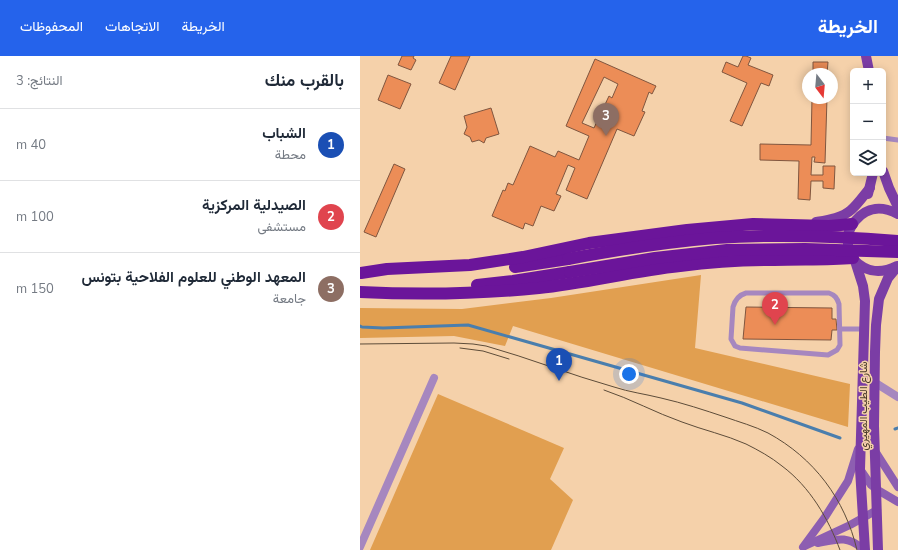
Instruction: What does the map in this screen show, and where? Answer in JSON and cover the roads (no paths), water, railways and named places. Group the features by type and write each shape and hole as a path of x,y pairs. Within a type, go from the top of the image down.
{"highway":[{"path":"361,273 387,269 470,265 523,258 589,243 687,230 753,224 829,226 855,220"},
{"path":"361,273 453,273 509,268 596,253 715,238 805,236 898,241"},
{"path":"360,292 449,289 513,281 655,258 727,250 805,249 898,252"},
{"path":"360,292 400,294 496,292 541,288 632,272 723,262 854,259"}],"main road":[{"path":"866,56 869,68"},
{"path":"864,550 860,469 864,292 860,276 848,245 848,234 868,198 872,176"},
{"path":"885,176 898,207"},
{"path":"798,225 826,221 852,210 870,188"},
{"path":"855,220 867,211 878,208 898,214"},
{"path":"854,259 867,269 877,272 887,271 897,266"},
{"name":"شارع الطيب المهيري","path":"878,550 874,426 876,325 879,299 888,278 897,266"}],"street":[{"path":"360,547 434,378"},
{"path":"874,382 898,397"},
{"path":"801,549 825,517 848,481 859,444 862,420"},
{"path":"875,451 898,487"},
{"path":"860,469 871,485 898,502"},
{"path":"801,549 877,510"},
{"path":"801,549 836,539 848,540 856,543 864,550"}],"lane":[{"path":"886,138 898,140"},
{"path":"746,293 829,293 834,295 839,304 840,329 840,346 837,350 828,355 740,348 735,346 731,339 734,302 746,293"},
{"path":"840,329 864,329"}],"waterway":[{"path":"360,326 383,328 468,325 742,403 840,438"}],"tram line":[{"path":"360,344 454,343 486,346 625,390 685,404 757,428 785,443 800,455 825,482 836,497 852,531 857,550"},
{"path":"460,348 483,351 509,359"},
{"path":"604,390 690,425 746,444 782,466 801,483 817,504 830,526 840,550"}],"place":[{"name":"المعهد الوطني للعلوم الفلاحية بتونس","path":"606,136"},
{"name":"الصيدلية المركزية","path":"775,325"},
{"name":"الشباب","path":"559,381"}]}
